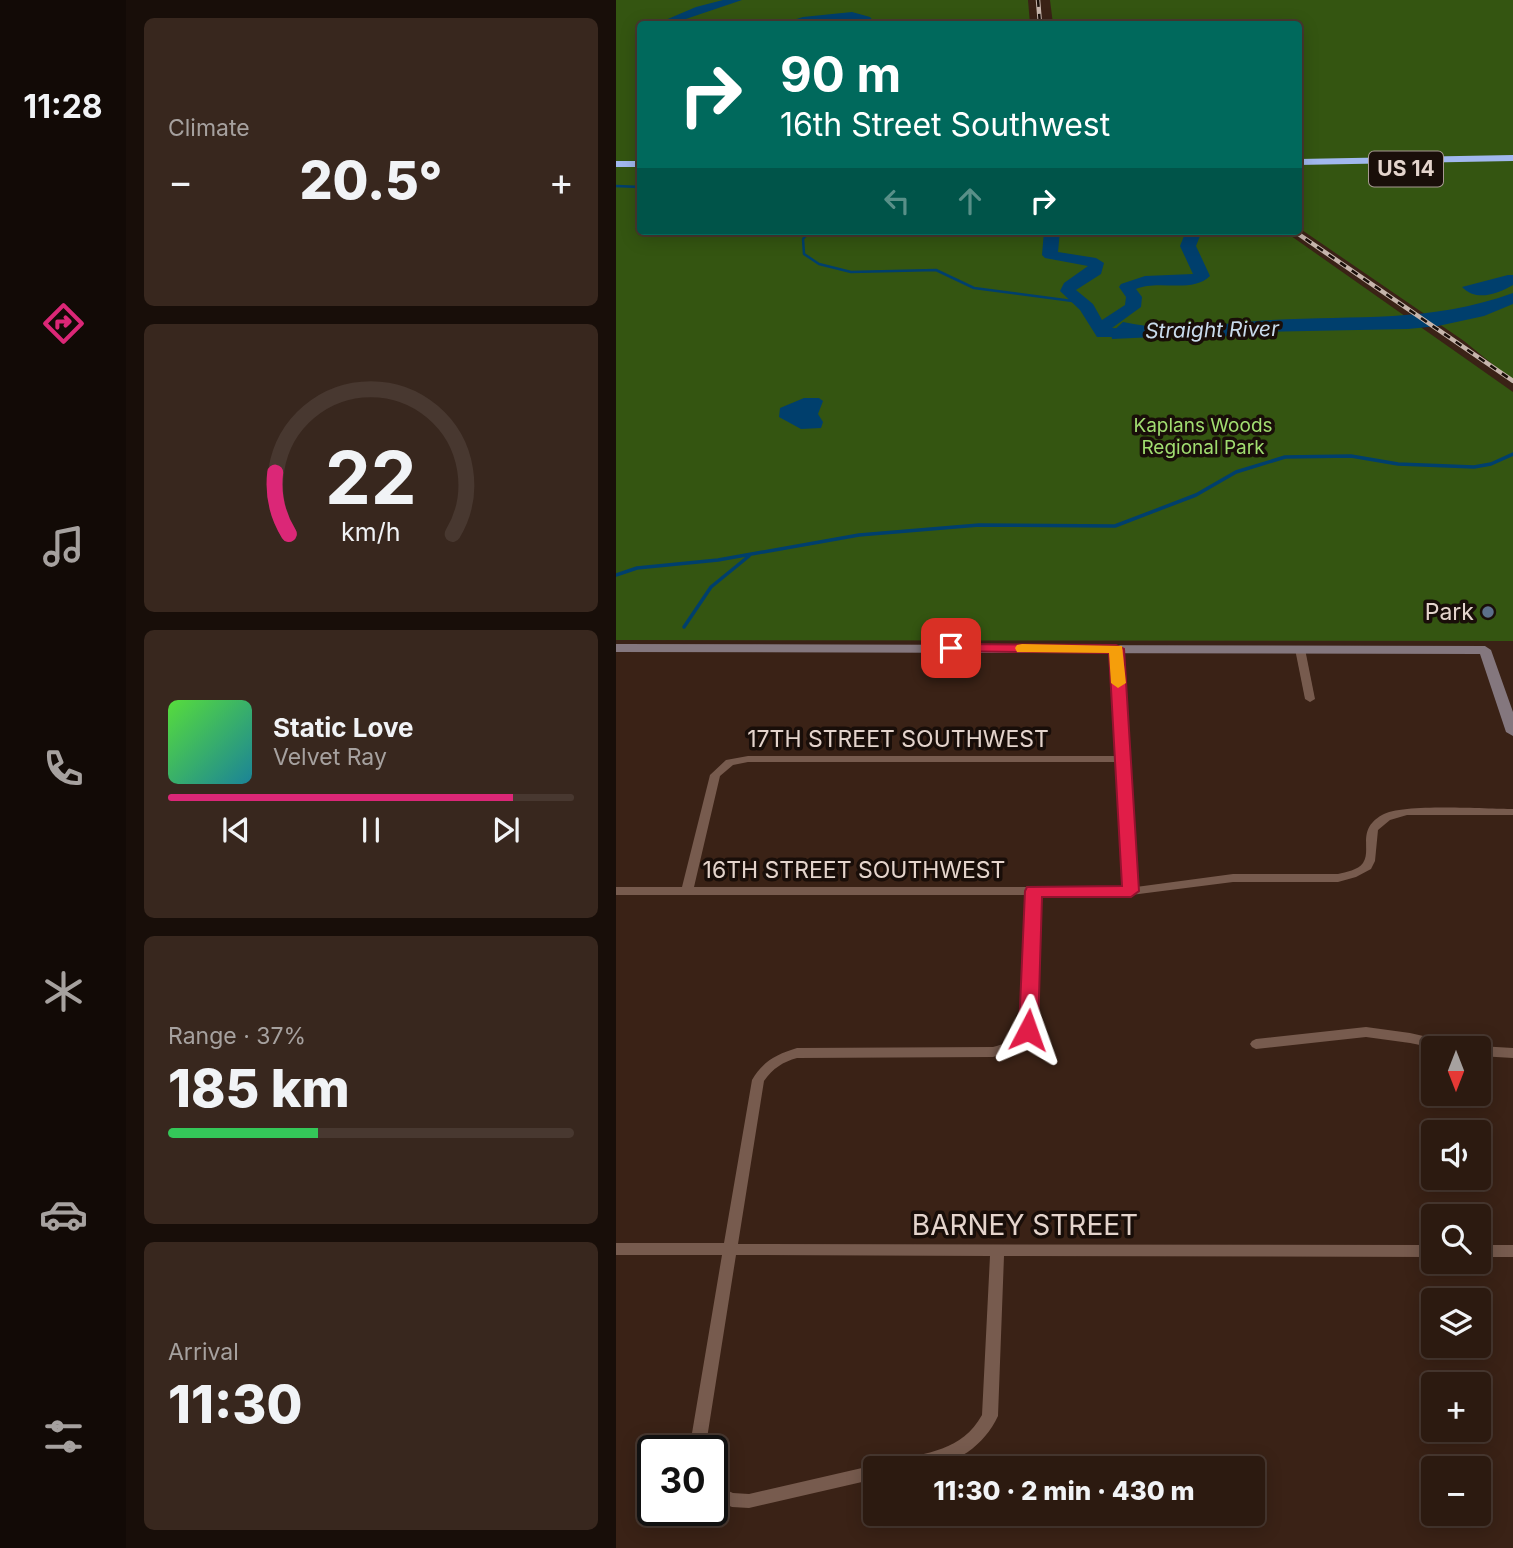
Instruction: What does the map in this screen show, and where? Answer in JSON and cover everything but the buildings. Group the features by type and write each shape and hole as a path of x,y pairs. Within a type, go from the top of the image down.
{"highway":[{"name":"US 14","path":"1302,162 1513,158"},
{"path":"616,164 637,164"},
{"name":"US 14","path":"1302,170 1513,169"},
{"path":"616,172 637,172"}],"street":[{"path":"616,648 1485,650 1513,732"},
{"path":"1116,649 1131,891"},
{"path":"1300,649 1310,699"},
{"name":"17TH STREET SOUTHWEST","path":"687,891 715,775 730,762 748,759 1123,759"},
{"name":"16TH STREET SOUTHWEST","path":"616,891 1131,891 1233,878 1338,878 1361,870 1368,864 1372,857 1373,829 1386,817 1407,812 1513,812"},
{"path":"700,1435 758,1080 764,1070 783,1056 797,1053 993,1052 1015,1044 1028,1030 1030,1021 1033,891"},
{"path":"1256,1044 1366,1032 1421,1040"},
{"path":"1491,1052 1513,1053"},
{"name":"BARNEY STREET","path":"616,1249 1421,1251"},
{"path":"939,1456 959,1451 972,1444 984,1431 989,1416 997,1250"},
{"path":"1491,1251 1513,1251"},
{"path":"728,1498 749,1501 863,1475"}],"green space":[{"name":"Kaplans Woods Regional Park","path":"616,0 1028,0 1030,21 637,21 637,235 1290,235 1513,392 1513,641 616,640"},
{"path":"1050,0 1513,0 1513,381 1464,341 1302,230 1302,21 1053,21"}],"water":[{"path":"852,12 870,17 873,21 790,21"},
{"path":"1513,275 1513,285 1494,294 1474,294 1462,287"},
{"path":"1513,293 1513,304 1484,316 1438,326 1408,329 1263,332 1201,339 1177,336 1112,339 1111,333 1123,322 1178,327 1271,320 1393,316 1452,309"},
{"path":"804,398 819,398 823,401 818,414 823,422 821,428 801,429 779,417 780,408"}],"waterway":[{"name":"Straight River","path":"670,21 700,9 736,0"},
{"path":"616,186 637,187"},
{"path":"806,235 803,239 804,254 819,264 851,272 936,270 974,288 1080,302"},
{"path":"1052,235 1050,255 1096,263 1095,271 1070,286 1068,291 1087,307 1099,329"},
{"name":"Straight River","path":"1099,329 1133,307 1134,297 1127,287 1145,281 1183,280 1202,276 1188,246 1192,235"},
{"name":"Straight River","path":"1099,329 1103,333 1145,333"},
{"path":"616,575 637,568 718,560 859,535 979,525 1115,526 1196,495 1236,472 1285,457 1351,456 1398,464 1474,467 1491,464 1513,454"},
{"path":"684,627 711,587 749,556"}],"railway":[{"path":"1038,0 1040,21"},
{"path":"1300,235 1513,381"}],"slow traffic":[{"path":"1022,648 1116,649 1118,683"}],"place":[{"name":"Park","path":"1488,612"}],"route":[{"path":"951,648 1116,649 1131,891 1033,891 1028,1030"}]}
